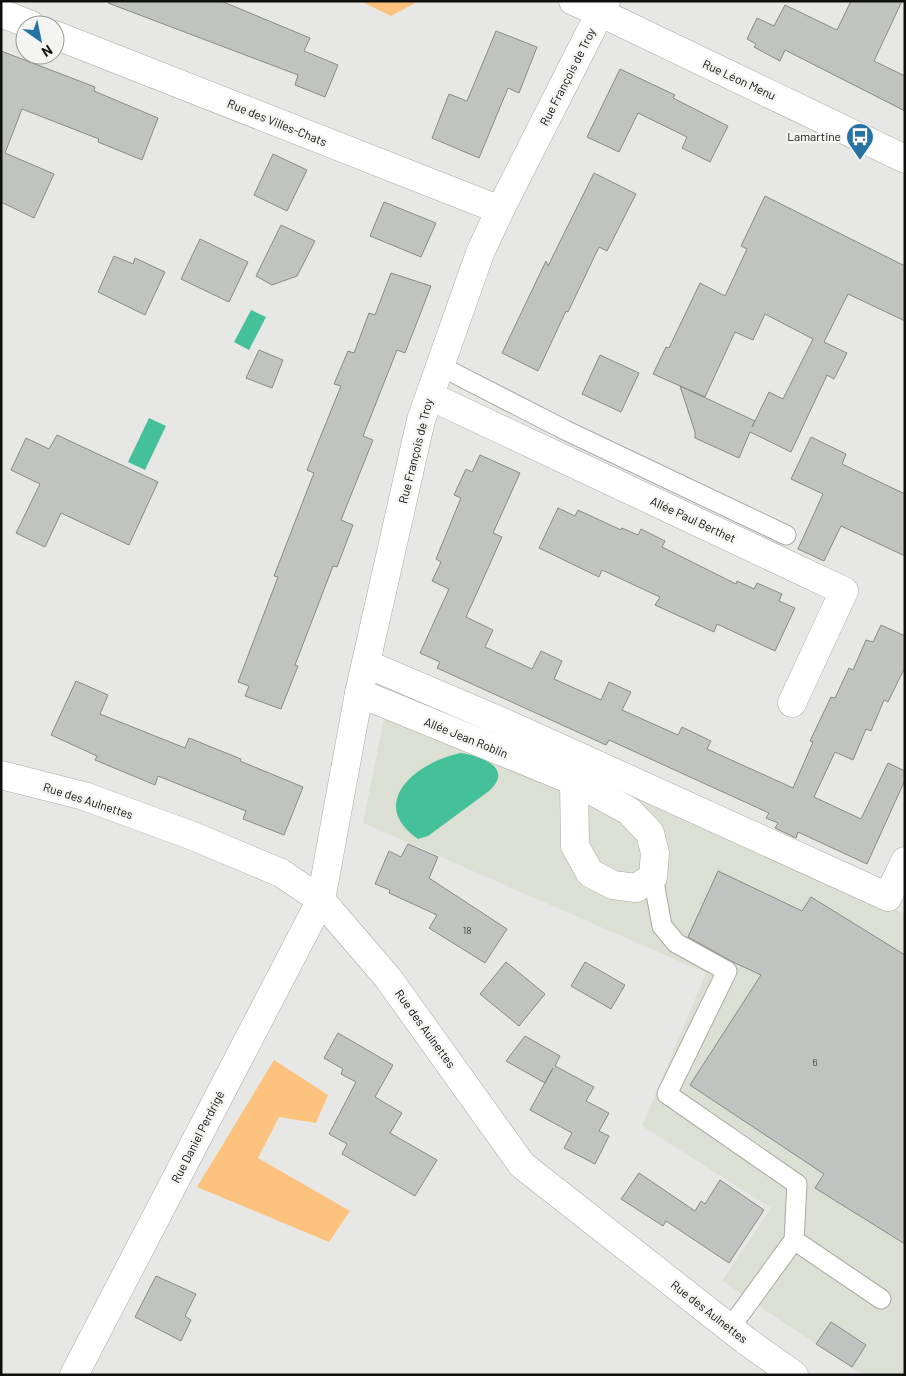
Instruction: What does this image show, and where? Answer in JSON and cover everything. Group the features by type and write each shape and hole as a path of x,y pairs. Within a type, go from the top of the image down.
{"street":[{"name":"Rue Léon Menu","path":"573,1 604,7 905,159"},
{"name":"Rue François de Troy","path":"321,900 359,693 421,420 480,253 604,7"},
{"path":"1,13 15,19"},
{"name":"Rue des Villes-Chats","path":"65,38 500,210"},
{"name":"Allée Paul Berthet","path":"430,396 844,591 792,703"},
{"path":"367,664 514,727 888,897 905,861"},
{"name":"Allée Jean Roblin","path":"359,693 574,780 629,811 650,833 655,853 653,877"},
{"name":"Rue des Aulnettes","path":"1,775 84,796 193,836 282,873 321,900 388,978 522,1165 730,1328 794,1375"},
{"path":"574,780 575,846 590,873 612,885 636,888 653,877"},
{"name":"Rue Daniel Perdrigé","path":"74,1375 321,900"}],"lane":[{"path":"440,366 565,430 786,535"},
{"path":"653,877 662,926 676,943 727,971 667,1094 797,1184 794,1240 730,1328"},
{"path":"794,1240 881,1299"}],"shaded area":[{"path":"360,1 419,1 391,16"},
{"path":"251,310 266,317 249,350 234,342"},
{"path":"149,418 166,426 145,470 128,462"},
{"path":"391,684 905,914 905,1375 863,1375 722,1281 771,1208 642,1126 706,973 363,823"},
{"path":"461,753 480,758 492,765 498,775 497,781 489,791 428,836 418,839 403,825 396,811 397,798 404,785 415,774 445,757"},
{"path":"274,1060 328,1095 316,1123 279,1117 258,1158 350,1211 329,1242 197,1187"}],"building":[{"path":"108,1 221,1 310,38 304,51 338,65 325,97 295,85 298,75 108,3"},
{"path":"851,1 902,1 874,61 905,76 905,111 785,50 780,61 754,47 756,44 747,39 757,18 774,26 785,5 837,30"},
{"path":"496,31 537,47 519,93 508,88 479,158 432,138 449,94 467,101"},
{"path":"1,51 15,56 15,65 38,65 95,87 94,91 158,118 142,160 98,142 99,139 22,109 5,153 54,174 34,218 1,202"},
{"path":"620,69 675,95 673,98 728,126 710,162 682,148 687,137 638,113 619,152 587,137"},
{"path":"273,154 307,170 287,211 254,195"},
{"path":"594,173 636,194 607,251 599,247 538,371 502,353 546,261 548,266"},
{"path":"765,196 905,266 905,321 848,294 824,342 847,353 834,379 827,375 791,452 750,432 739,458 695,438 695,432 680,386 755,421 769,392 783,399 813,339 765,314 753,340 735,332 705,397 653,374 666,347 669,348 700,283 725,296 747,249 741,246"},
{"path":"384,202 436,223 421,257 370,236"},
{"path":"281,225 315,241 297,276 272,285 256,276"},
{"path":"200,239 248,262 229,302 181,279"},
{"path":"114,256 133,264 135,258 165,272 145,315 98,292"},
{"path":"391,273 431,286 405,353 397,350 363,436 373,440 341,520 353,525 337,567 333,566 295,665 298,666 281,709 245,696 249,686 238,682 278,577 274,576 314,473 307,470 341,386 334,384 348,351 354,353 369,313 375,315"},
{"path":"259,350 283,360 272,388 246,378"},
{"path":"600,355 639,373 621,412 582,394"},
{"path":"57,435 158,482 129,545 61,513 45,547 16,533 40,484 11,470 26,438 49,449"},
{"path":"811,437 846,454 842,464 905,494 905,556 841,526 824,561 798,549 823,494 791,479"},
{"path":"480,455 520,473 493,533 502,537 466,617 493,630 485,647 532,669 541,651 562,661 554,679 601,700 609,682 631,692 622,710 678,735 682,727 711,741 707,749 793,788 813,742 810,741 831,697 835,698 849,668 853,670 866,640 873,642 881,625 905,636 905,667 888,702 884,700 871,731 866,729 853,760 835,752 814,797 861,819 888,763 905,771 905,780 867,864 798,832 796,838 775,828 778,823 766,818 769,813 609,740 606,745 437,668 440,662 420,653 449,589 432,581 441,562 436,559 461,498 454,495 466,469 472,472"},
{"path":"558,508 575,516 578,510 621,530 622,528 638,535 641,529 665,541 662,547 736,584 737,581 754,589 757,583 782,594 779,601 795,608 775,651 717,624 714,632 655,605 660,597 602,570 599,577 539,548"},
{"path":"76,681 108,695 100,714 185,748 189,738 303,787 284,835 243,819 246,811 158,776 155,785 95,760 97,756 51,735"},
{"path":"408,844 438,857 429,878 507,929 485,963 429,928 437,915 389,893 390,890 375,884 389,851 401,857"},
{"path":"718,871 802,911 811,897 905,955 905,1244 815,1188 824,1174 690,1085 761,975 688,937"},
{"path":"506,962 545,994 519,1026 480,994"},
{"path":"585,962 625,985 611,1009 571,986"},
{"path":"338,1033 393,1065 375,1097 402,1113 390,1133 437,1160 415,1196 342,1154 347,1144 329,1134 356,1082 341,1074 343,1069 324,1058"},
{"path":"525,1036 560,1056 555,1066 594,1087 586,1101 609,1113 599,1131 609,1136 595,1164 564,1148 572,1133 530,1110 545,1083 506,1061"},
{"path":"639,1173 695,1211 701,1201 705,1204 720,1180 764,1210 729,1263 666,1221 663,1226 621,1199"},
{"path":"156,1276 196,1294 185,1316 191,1320 181,1341 135,1317"},
{"path":"831,1322 866,1345 852,1367 816,1344"}],"place":[{"name":"Lamartine","path":"860,161"}]}
